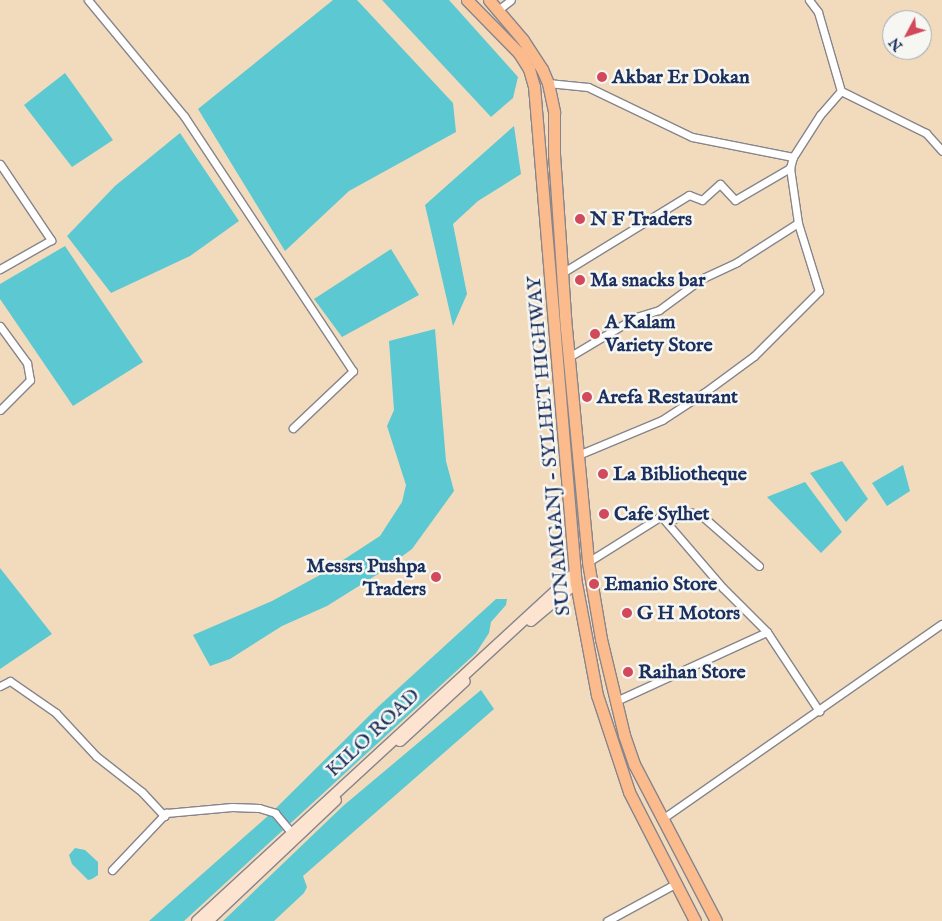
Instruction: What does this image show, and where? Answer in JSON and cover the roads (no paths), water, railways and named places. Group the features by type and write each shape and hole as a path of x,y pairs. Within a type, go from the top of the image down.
{"main road":[{"name":"SUNAMGANJ - SYLHET HIGHWAY","path":"468,0 519,53 529,68 534,86 576,578 599,707 616,759 638,813 695,921"},
{"name":"SUNAMGANJ - SYLHET HIGHWAY","path":"489,0 523,40 548,83 554,112 562,274 588,562 616,701 634,764 716,921"}],"street":[{"path":"88,0 184,116 352,371 293,428"},
{"path":"498,10 511,0"},
{"path":"809,0 818,12 842,91 926,134 942,151"},
{"path":"548,83 588,87 692,138 793,157"},
{"path":"578,455 662,420 754,356 819,290 798,223 790,168 793,157 820,115 842,91"},
{"path":"0,164 51,240 0,269"},
{"path":"562,274 689,195 702,200 720,184 735,200 790,168"},
{"path":"569,357 636,317 659,310 701,279 738,262 798,223"},
{"path":"0,326 27,363 30,380 0,410"},
{"path":"667,522 689,512 701,515 759,566"},
{"path":"588,562 661,516 723,588 768,632 818,712"},
{"name":"KILO ROAD","path":"197,921 576,578"},
{"path":"662,819 942,624"},
{"path":"616,701 768,632"},
{"path":"0,686 10,681 56,713 96,756 142,792 164,816"},
{"path":"112,870 164,816 213,808 255,808 275,813 294,835"},
{"name":"KILO ROAD","path":"208,921 294,835"},
{"path":"606,921 675,884"}],"water":[{"path":"333,0 357,0 453,103 456,132 349,191 285,251 198,109"},
{"path":"382,0 449,0 518,77 513,98 491,117"},
{"path":"65,73 113,140 72,167 24,105"},
{"path":"514,126 521,174 478,201 453,224 467,294 453,326 425,205"},
{"path":"180,133 239,221 190,256 111,293 67,236 115,186"},
{"path":"65,246 143,362 73,406 0,299 0,284"},
{"path":"391,249 419,295 342,337 314,299"},
{"path":"435,329 446,461 454,491 412,549 378,574 327,606 282,626 230,659 210,666 193,635 272,601 320,575 380,536 402,502 406,485 387,426 394,410 389,341"},
{"path":"842,461 868,499 846,522 810,473"},
{"path":"903,465 910,491 887,506 872,483"},
{"path":"805,482 842,532 821,553 767,497"},
{"path":"0,568 52,634 0,669"},
{"path":"496,599 507,599 506,605 491,622 489,633 476,653 184,921 149,921 268,816 380,705"},
{"path":"481,690 494,709 303,876 307,887 304,893 274,921 223,921 343,806"},
{"path":"75,848 85,850 98,862 98,875 88,880 72,864 69,855"}],"place":[{"name":"Akbar Er Dokan","path":"602,77"},
{"name":"N F Traders","path":"580,219"},
{"name":"Ma snacks bar","path":"580,280"},
{"name":"A Kalam Variety Store","path":"595,334"},
{"name":"Arefa Restaurant","path":"587,397"},
{"name":"La Bibliotheque","path":"603,474"},
{"name":"Cafe Sylhet","path":"604,514"},
{"name":"Messrs Pushpa Traders","path":"436,577"},
{"name":"Emanio Store","path":"594,584"},
{"name":"G H Motors","path":"627,613"},
{"name":"Raihan Store","path":"628,672"}]}
